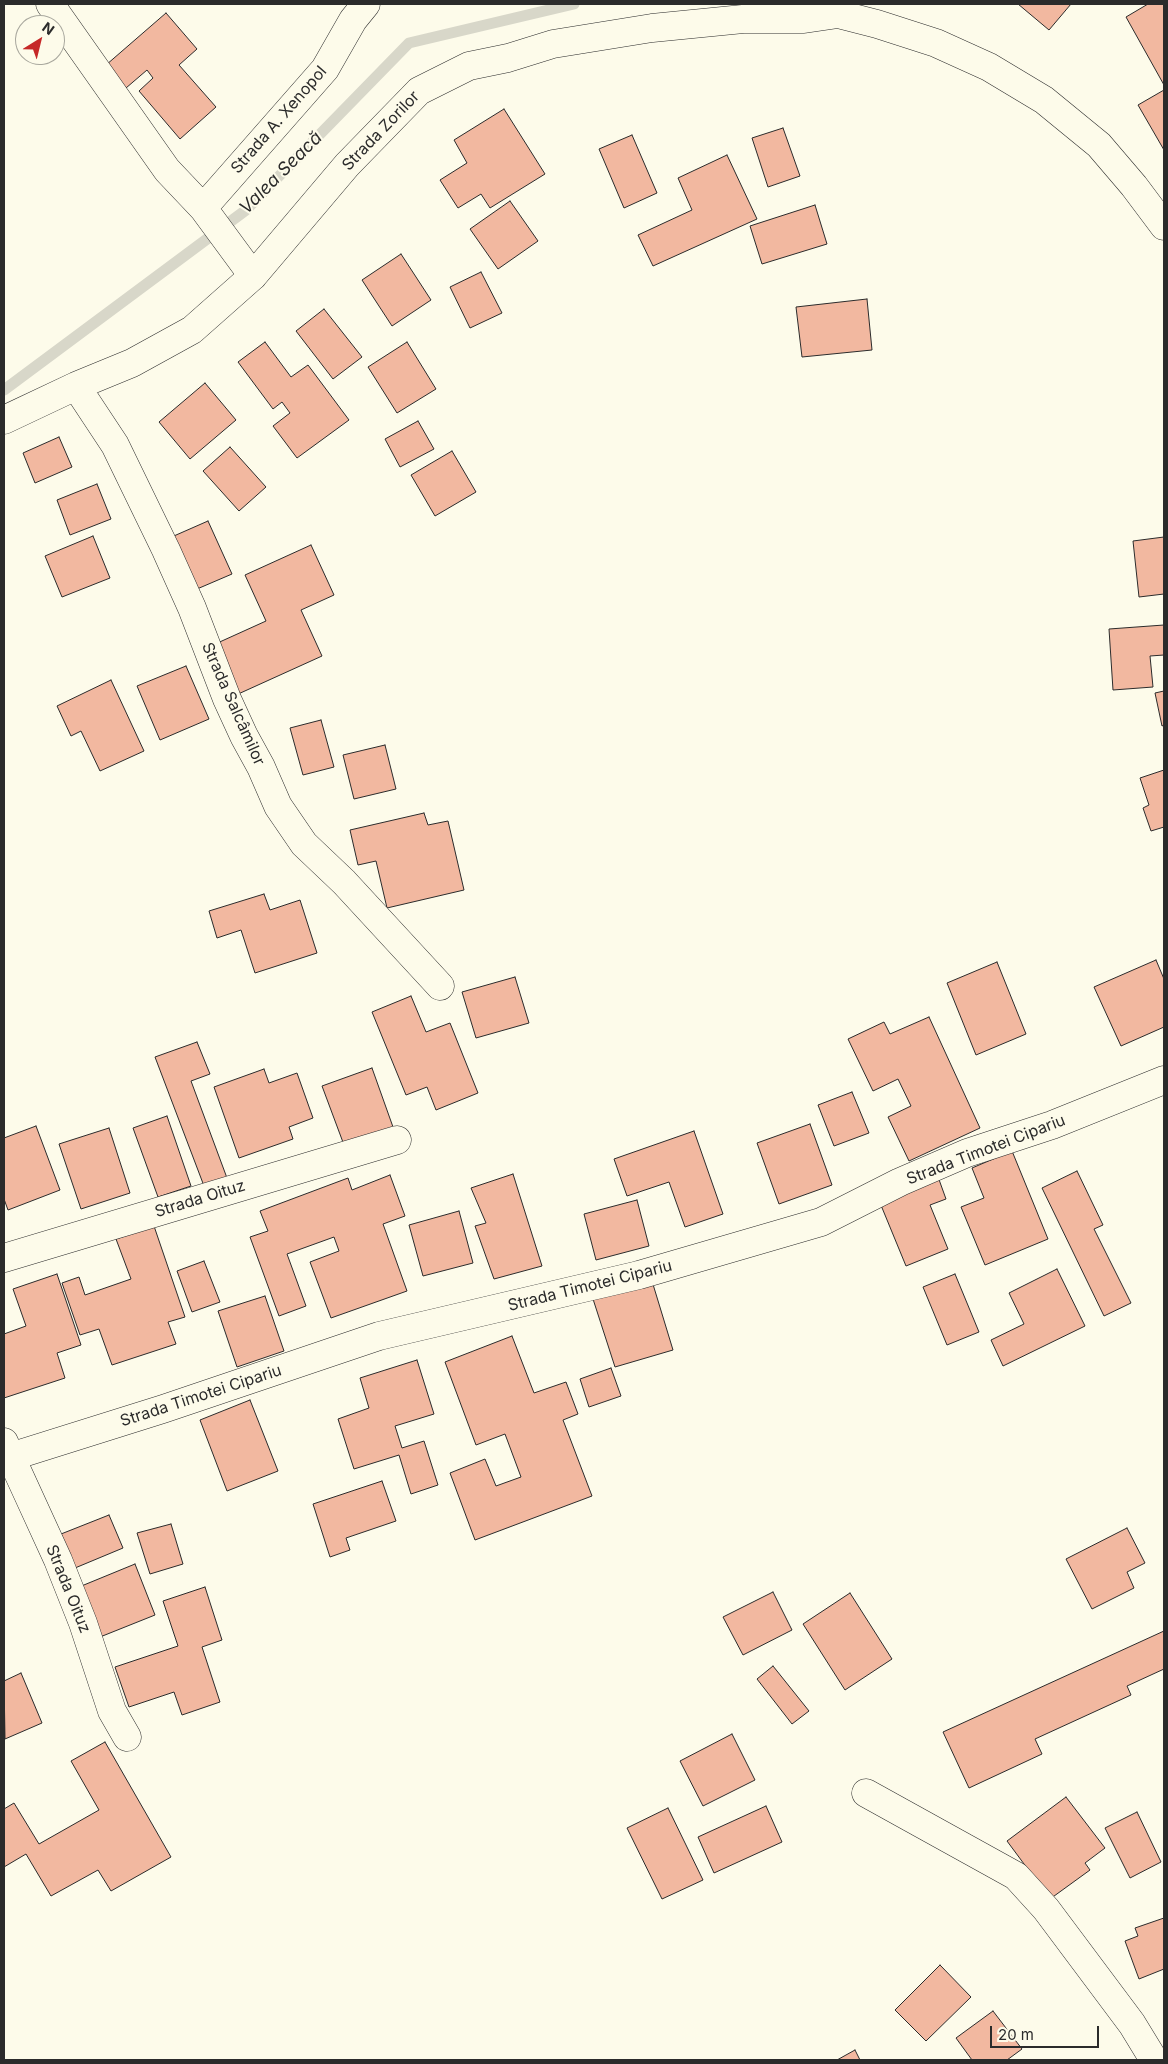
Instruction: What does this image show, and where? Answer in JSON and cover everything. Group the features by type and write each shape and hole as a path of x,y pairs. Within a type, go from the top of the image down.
{"street":[{"path":"50,4 167,170 203,208 253,276"},
{"name":"Strada A. Xenopol","path":"203,208 325,69 353,20 366,4"},
{"path":"851,12 936,43 989,67 1044,100 1098,145 1134,186 1164,226"},
{"name":"Strada Zorilor","path":"4,420 76,386 132,364 192,330 253,276 347,165 419,90 469,66 508,58 553,44 652,28 743,19 804,19 851,12"},
{"name":"Strada Salcâmilor","path":"76,386 115,446 166,550 192,608 230,706 261,766 278,806 304,844 344,882 440,986"},
{"name":"Strada Timotei Cipariu","path":"6,1452 163,1409 379,1336 639,1275 821,1222 900,1182 967,1153 1052,1125 1164,1080"},
{"name":"Strada Oituz","path":"4,1258 397,1140"},
{"name":"Strada Oituz","path":"6,1452 58,1560 83,1622 112,1711 126,1737"},
{"path":"866,1792 1016,1876 1046,1909 1132,2024 1154,2060"}],"building":[{"path":"1018,4 1071,4 1049,30"},
{"path":"1148,4 1164,4 1164,85 1126,17"},
{"path":"166,13 197,49 179,65 216,107 180,139 139,91 153,78 147,70 126,88 106,65"},
{"path":"1164,90 1164,150 1138,105"},
{"path":"504,109 545,174 490,208 481,194 458,208 440,180 467,163 454,140"},
{"path":"783,128 800,176 768,187 752,138"},
{"path":"632,135 657,193 624,208 599,149"},
{"path":"727,155 757,219 653,266 638,235 692,210 678,178"},
{"path":"510,201 538,241 498,269 470,229"},
{"path":"815,205 827,244 762,264 750,226"},
{"path":"401,254 431,300 392,326 362,280"},
{"path":"481,272 502,313 470,328 450,287"},
{"path":"867,299 872,350 802,357 796,307"},
{"path":"324,309 362,357 333,379 296,331"},
{"path":"265,342 291,377 308,365 349,420 297,458 273,426 290,413 282,402 273,409 238,362"},
{"path":"407,342 436,389 397,413 368,367"},
{"path":"205,383 236,420 190,459 159,422"},
{"path":"418,421 434,449 400,467 385,439"},
{"path":"59,437 72,467 35,483 23,453"},
{"path":"230,447 266,487 239,511 203,471"},
{"path":"452,451 476,492 435,516 411,475"},
{"path":"97,484 111,519 70,535 57,500"},
{"path":"208,521 232,574 190,592 167,539"},
{"path":"93,536 110,578 62,597 45,556"},
{"path":"1164,537 1164,594 1139,597 1133,541"},
{"path":"311,545 334,595 301,610 322,656 236,695 213,645 266,621 245,575"},
{"path":"1164,625 1164,655 1150,656 1153,687 1113,690 1109,629"},
{"path":"186,666 209,719 160,740 137,686"},
{"path":"111,680 144,751 100,771 81,731 71,736 57,706"},
{"path":"1164,691 1164,725 1162,726 1155,693"},
{"path":"321,720 334,767 303,775 290,728"},
{"path":"385,745 396,789 354,799 343,755"},
{"path":"1164,770 1164,827 1151,831 1143,808 1149,805 1140,778"},
{"path":"424,813 428,825 448,821 464,890 387,908 376,861 358,865 350,830"},
{"path":"264,894 270,910 300,900 317,953 255,973 241,930 217,938 209,911"},
{"path":"1156,960 1164,979 1164,1027 1121,1046 1094,987"},
{"path":"997,962 1026,1034 976,1055 947,983"},
{"path":"515,977 529,1023 476,1038 462,992"},
{"path":"411,996 426,1032 450,1023 478,1093 436,1110 427,1087 406,1095 372,1012"},
{"path":"929,1017 980,1128 909,1161 888,1117 911,1106 898,1079 873,1091 848,1039 884,1022 890,1034"},
{"path":"197,1042 210,1074 191,1081 227,1178 204,1186 155,1057"},
{"path":"372,1068 393,1127 344,1145 322,1086"},
{"path":"264,1069 269,1083 297,1073 313,1118 289,1127 293,1139 239,1158 214,1087"},
{"path":"852,1092 869,1133 834,1146 818,1105"},
{"path":"167,1116 191,1186 158,1197 133,1128"},
{"path":"810,1124 832,1185 779,1204 757,1143"},
{"path":"36,1126 60,1190 8,1210 4,1199 4,1138"},
{"path":"109,1128 130,1193 81,1209 59,1144"},
{"path":"694,1131 723,1214 685,1227 669,1182 627,1196 614,1159"},
{"path":"1012,1151 1048,1239 985,1265 961,1207 984,1198 972,1168"},
{"path":"1077,1171 1103,1225 1094,1229 1131,1303 1104,1316 1042,1188"},
{"path":"513,1174 542,1266 494,1279 475,1226 486,1223 471,1188"},
{"path":"937,1174 946,1199 930,1205 948,1249 906,1266 878,1198"},
{"path":"390,1175 405,1216 383,1224 407,1291 331,1318 310,1262 339,1251 334,1237 287,1254 306,1306 279,1316 250,1237 268,1231 260,1211 348,1178 352,1190"},
{"path":"637,1200 649,1246 596,1260 584,1214"},
{"path":"459,1211 473,1263 423,1276 409,1225"},
{"path":"154,1226 185,1317 168,1322 176,1344 112,1365 99,1329 80,1335 62,1283 79,1277 85,1295 131,1279 116,1239"},
{"path":"204,1261 220,1302 192,1312 177,1271"},
{"path":"1057,1269 1085,1326 1003,1366 991,1340 1024,1324 1009,1293"},
{"path":"57,1274 81,1345 57,1353 65,1378 4,1398 4,1334 26,1326 13,1289"},
{"path":"955,1274 979,1332 947,1345 923,1287"},
{"path":"652,1281 673,1350 615,1367 593,1299"},
{"path":"265,1296 284,1351 237,1367 218,1311"},
{"path":"512,1336 534,1393 566,1382 578,1414 563,1420 592,1496 475,1540 450,1473 485,1459 496,1486 521,1477 505,1434 476,1445 445,1362"},
{"path":"417,1360 434,1414 395,1426 402,1448 424,1441 438,1485 411,1494 399,1455 354,1469 338,1419 369,1408 360,1378"},
{"path":"611,1368 621,1396 589,1407 580,1379"},
{"path":"250,1400 278,1471 227,1491 200,1420"},
{"path":"382,1481 396,1521 346,1538 350,1550 330,1557 313,1504"},
{"path":"109,1515 123,1548 75,1568 61,1534"},
{"path":"171,1524 183,1564 150,1574 137,1533"},
{"path":"1127,1528 1145,1563 1127,1572 1134,1588 1092,1609 1066,1559"},
{"path":"135,1564 155,1615 100,1637 79,1587"},
{"path":"205,1587 222,1640 202,1647 220,1702 182,1715 174,1692 129,1707 115,1667 178,1646 163,1601"},
{"path":"773,1592 792,1630 743,1655 723,1617"},
{"path":"850,1593 892,1659 845,1690 803,1624"},
{"path":"1164,1631 1164,1669 1127,1686 1131,1695 1035,1739 1042,1754 969,1788 943,1732"},
{"path":"773,1666 809,1711 792,1724 757,1679"},
{"path":"21,1673 42,1723 5,1739 4,1681"},
{"path":"732,1734 755,1780 703,1806 680,1761"},
{"path":"105,1742 171,1857 111,1891 98,1870 51,1896 26,1854 4,1867 4,1809 14,1803 39,1844 99,1810 71,1761"},
{"path":"1066,1797 1105,1848 1085,1863 1090,1870 1050,1899 1007,1841"},
{"path":"766,1806 782,1842 714,1873 698,1837"},
{"path":"668,1808 703,1880 662,1899 627,1828"},
{"path":"1137,1812 1161,1862 1130,1878 1105,1828"},
{"path":"1164,1918 1164,1969 1139,1979 1125,1941 1138,1936 1135,1928"},
{"path":"940,1965 971,1997 926,2041 895,2010"},
{"path":"993,2011 1022,2049 1007,2060 972,2060 956,2038"},
{"path":"855,2050 860,2060 837,2060"}],"waterway":[{"name":"Valea Seacă","path":"4,390 246,210 409,43 574,4"}]}
